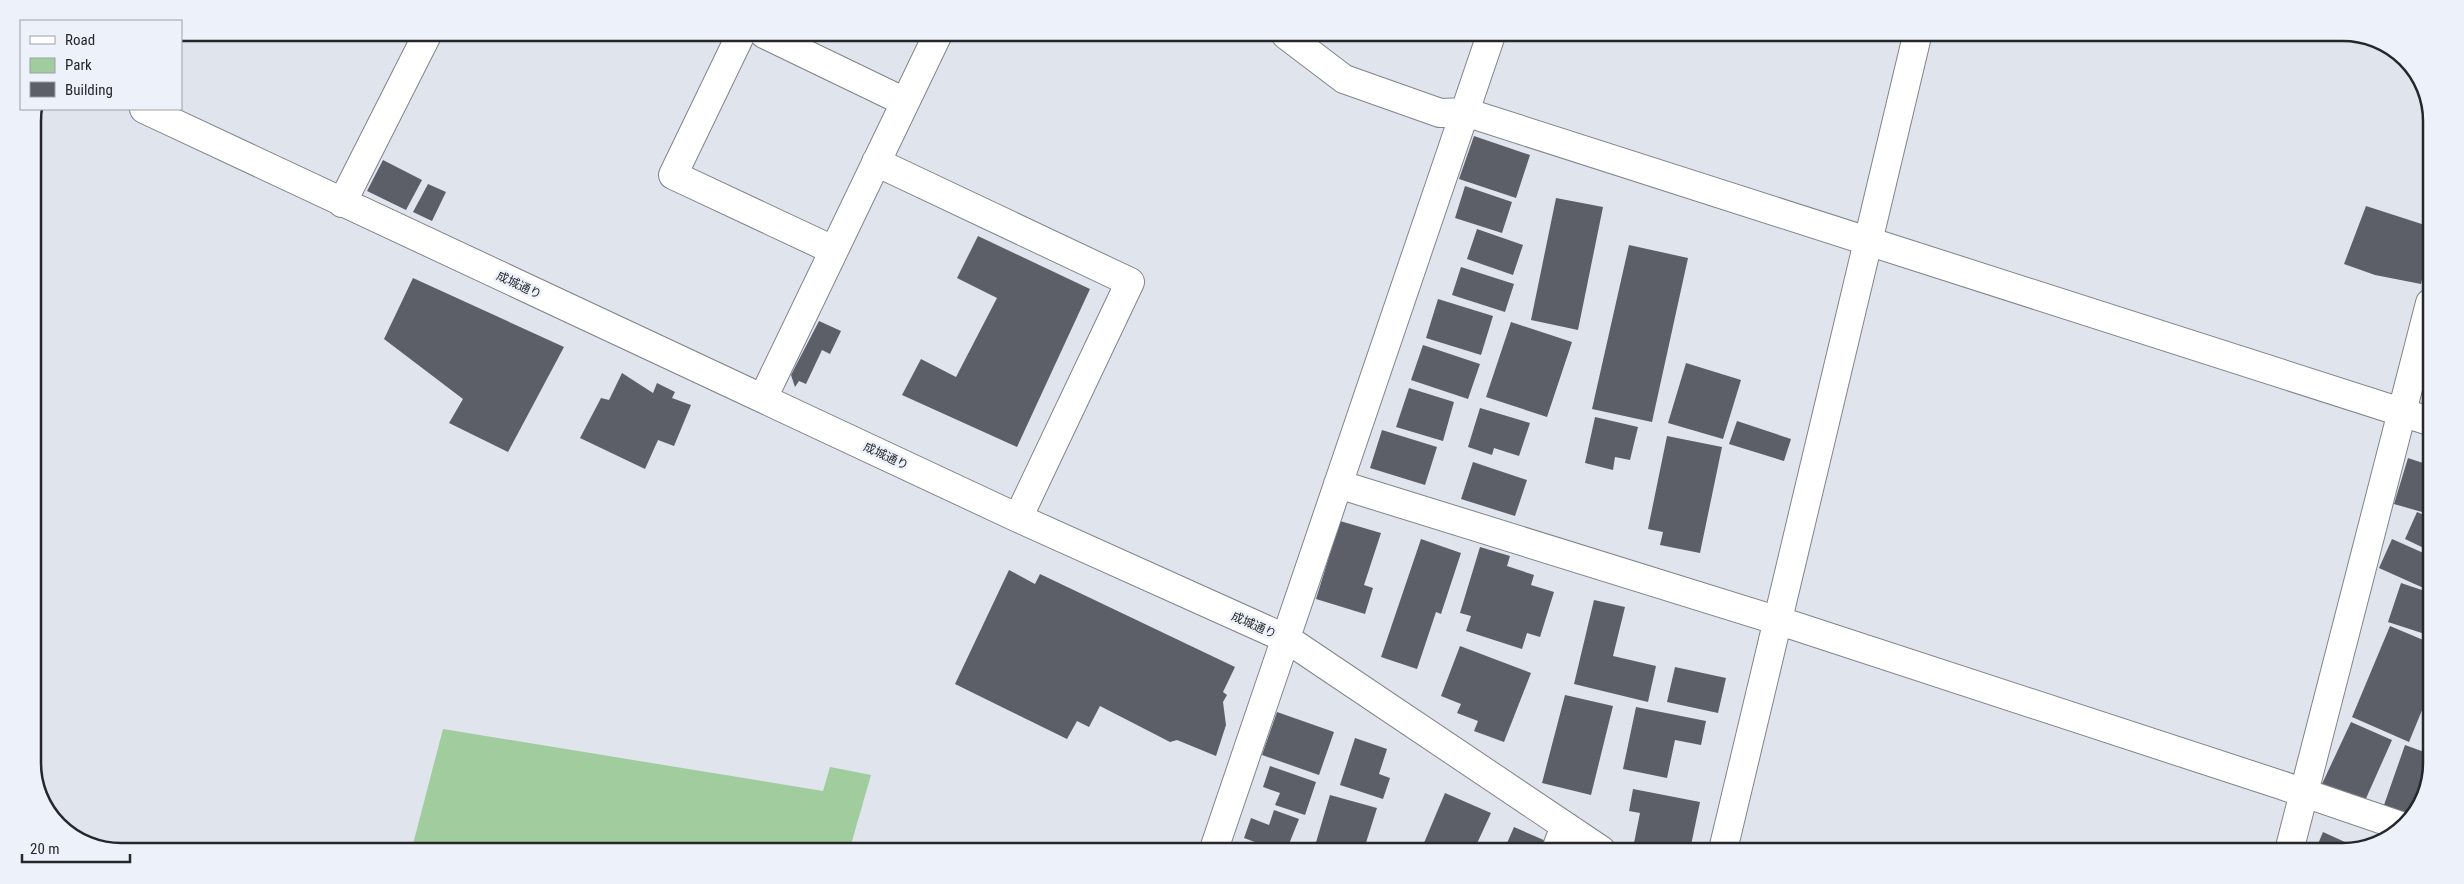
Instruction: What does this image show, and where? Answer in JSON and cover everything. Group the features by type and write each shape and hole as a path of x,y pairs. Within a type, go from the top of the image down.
{"street":[{"path":"342,203 424,41"},
{"path":"739,41 673,175 833,250"},
{"path":"779,41 905,102"},
{"path":"762,398 935,41"},
{"path":"1294,41 1344,79 1440,113 1465,112 2423,419"},
{"path":"1216,843 1489,41"},
{"path":"1725,843 1776,620 1916,41"},
{"name":"成城通り","path":"146,110 1018,518 1287,639 1562,838 1578,843"},
{"path":"876,162 1130,282 1018,518"},
{"path":"2291,843 2423,331"},
{"path":"1338,484 1776,620 2394,824"}],"green space":[{"path":"443,729 823,791 830,767 871,775 851,843 413,843"}],"building":[{"path":"1474,136 1530,155 1516,198 1459,179"},
{"path":"383,160 422,180 406,210 367,191"},
{"path":"428,184 446,192 432,221 413,212"},
{"path":"1465,186 1512,202 1502,233 1455,218"},
{"path":"1556,198 1603,207 1578,330 1531,320"},
{"path":"2366,206 2423,224 2423,274 2421,284 2375,275 2344,264"},
{"path":"1477,229 1523,245 1513,275 1467,259"},
{"path":"978,236 1090,289 1017,447 902,395 921,359 956,377 997,298 957,278"},
{"path":"1629,245 1688,258 1652,422 1592,409"},
{"path":"1461,267 1514,284 1505,312 1452,295"},
{"path":"413,278 564,347 508,452 449,423 463,399 384,339"},
{"path":"1438,299 1493,316 1481,355 1426,338"},
{"path":"819,321 841,331 830,354 822,350 806,384 799,381 795,387 791,375"},
{"path":"1511,322 1572,342 1547,417 1486,397"},
{"path":"1423,345 1480,364 1468,399 1411,380"},
{"path":"1686,363 1741,380 1723,439 1668,423"},
{"path":"2423,371 2423,396 2414,392"},
{"path":"622,373 653,393 657,383 675,392 672,398 691,405 674,446 658,440 645,469 580,438 601,398 609,400"},
{"path":"1409,388 1454,402 1443,441 1396,427"},
{"path":"1480,408 1530,423 1519,456 1494,448 1492,455 1468,447"},
{"path":"1595,417 1638,427 1630,460 1615,457 1613,470 1585,463"},
{"path":"1737,421 1791,439 1784,461 1729,444"},
{"path":"1382,430 1437,447 1425,485 1370,468"},
{"path":"1667,436 1722,447 1700,553 1660,545 1663,532 1648,529"},
{"path":"2408,458 2423,463 2423,512 2394,504"},
{"path":"1473,462 1527,480 1515,516 1461,499"},
{"path":"2417,512 2423,514 2423,548 2405,539"},
{"path":"1340,521 1381,533 1364,585 1373,588 1365,614 1316,599"},
{"path":"1421,539 1461,553 1441,614 1436,612 1417,669 1381,657"},
{"path":"2392,539 2423,553 2423,588 2379,568"},
{"path":"1480,547 1510,556 1507,566 1534,575 1531,585 1554,592 1540,637 1527,633 1522,649 1466,631 1471,616 1460,613"},
{"path":"1009,570 1035,584 1040,574 1235,667 1223,692 1227,695 1223,702 1226,725 1216,756 1177,740 1170,742 1100,706 1089,727 1077,721 1067,739 955,684"},
{"path":"2401,583 2423,590 2423,633 2388,622"},
{"path":"1594,600 1625,607 1613,656 1656,666 1648,702 1574,684"},
{"path":"2390,626 2423,640 2423,708 2409,742 2352,717"},
{"path":"1460,646 1531,673 1504,742 1474,731 1478,721 1457,713 1461,704 1441,696"},
{"path":"1675,667 1726,678 1718,713 1667,702"},
{"path":"1565,695 1613,706 1591,795 1542,783"},
{"path":"1636,707 1706,721 1701,745 1675,740 1667,778 1623,769"},
{"path":"1277,712 1334,732 1319,775 1262,755"},
{"path":"2351,722 2392,740 2364,803 2322,784"},
{"path":"1355,738 1387,749 1379,774 1390,778 1383,799 1340,785"},
{"path":"2405,745 2423,752 2422,773 2418,788 2406,811 2384,805"},
{"path":"1270,766 1316,782 1305,815 1275,805 1280,793 1263,787"},
{"path":"1633,789 1700,802 1691,843 1634,843 1640,813 1629,811"},
{"path":"1445,793 1491,813 1477,843 1424,843"},
{"path":"1330,795 1377,808 1366,843 1316,843"},
{"path":"1274,810 1299,819 1289,843 1258,843 1244,838 1251,818 1269,825"},
{"path":"1514,827 1546,841 1545,843 1507,843"},
{"path":"2323,832 2346,843 2343,843 2318,843"}]}
